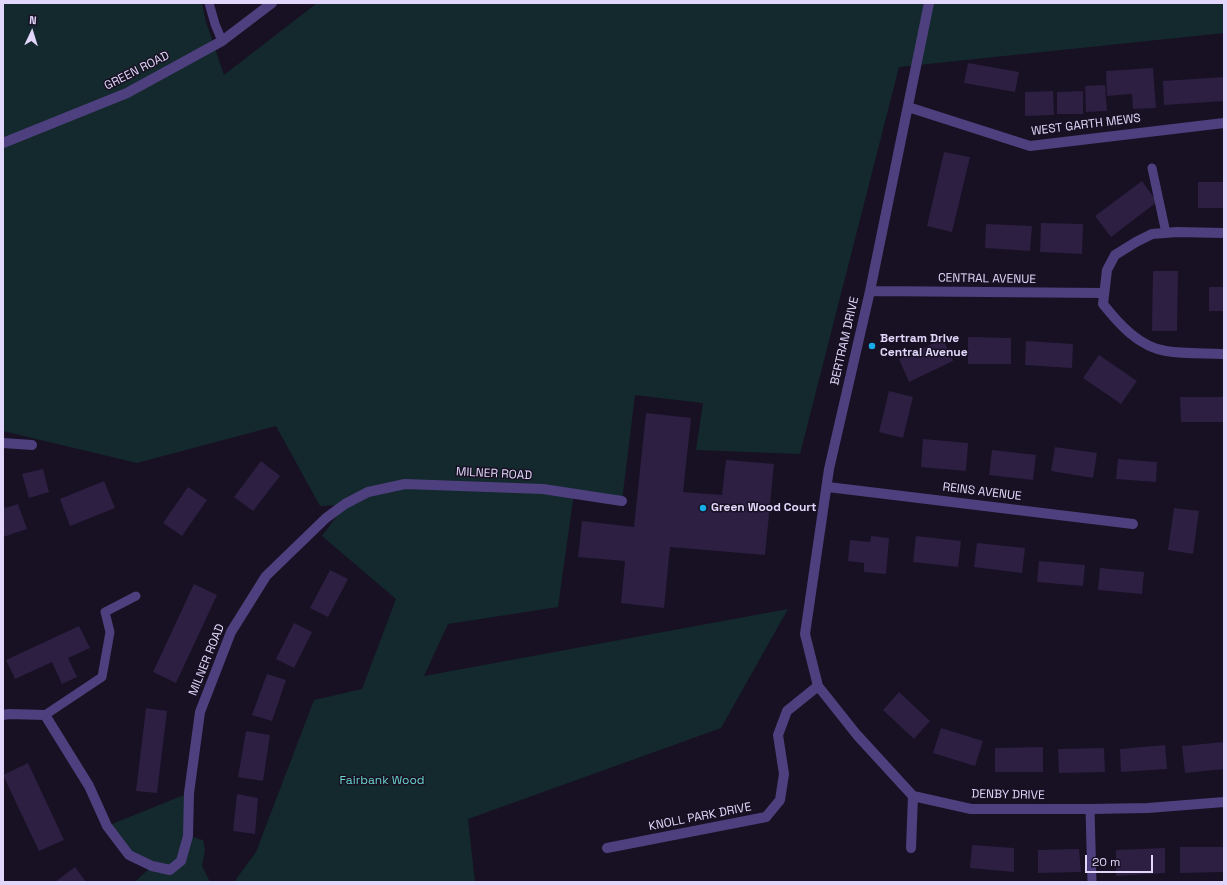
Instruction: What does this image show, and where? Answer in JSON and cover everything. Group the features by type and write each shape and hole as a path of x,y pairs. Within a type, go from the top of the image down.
{"street":[{"name":"GREEN ROAD","path":"3,142 127,93 222,41 272,3"},
{"name":"BERTRAM DRIVE","path":"818,686 804,634 828,487 829,469 870,291 929,3"},
{"name":"WEST GARTH MEWS","path":"908,107 1030,146 1224,123"},
{"path":"1224,233 1152,234 1115,255 1107,270 1103,304 1122,328 1143,342 1164,351 1224,354"},
{"name":"CENTRAL AVENUE","path":"870,291 1104,293"},
{"path":"3,443 32,445"},
{"name":"MILNER ROAD","path":"45,715 88,786 107,826 129,855 152,866 170,870 181,861 188,836 189,793 200,712 231,632 266,576 326,518 345,504 368,492 405,484 543,489 622,501"},
{"name":"REINS AVENUE","path":"828,487 1133,524"},
{"path":"818,686 856,734 913,796 911,848"},
{"name":"KNOLL PARK DRIVE","path":"607,848 766,817 780,800 784,774 778,735 787,711 818,686"},
{"path":"3,715 45,715"},
{"name":"DENBY DRIVE","path":"913,796 971,809 1148,808 1224,802"}],"lane":[{"path":"209,3 222,41"},
{"path":"1152,168 1166,233"},
{"path":"45,715 102,677 110,632 105,612 136,596"},
{"path":"1090,809 1092,882"}],"green space":[{"name":"Fairbank Wood","path":"3,3 202,3 206,22 224,75 317,3 1224,3 1224,33 899,67 800,454 696,450 703,403 635,395 622,501 574,493 558,607 448,624 424,676 788,609 721,728 468,819 475,882 234,882 256,852 314,700 362,689 396,599 322,536 345,505 320,506 276,426 137,463 3,431"},
{"path":"189,793 188,836 203,840 205,850 202,866 210,882 135,882 152,866 129,855 107,826"}],"building":[{"path":"968,63 1019,72 1015,92 964,83"},
{"path":"1153,68 1156,108 1133,109 1132,94 1107,96 1106,71"},
{"path":"1224,77 1224,101 1164,105 1163,81"},
{"path":"1105,85 1107,111 1086,112 1085,86"},
{"path":"1053,91 1054,115 1025,116 1025,92"},
{"path":"1083,91 1083,114 1057,114 1057,92"},
{"path":"944,152 970,157 952,232 927,226"},
{"path":"1142,181 1157,202 1111,237 1095,216"},
{"path":"1198,182 1224,182 1224,208 1198,208"},
{"path":"1041,223 1083,224 1082,254 1040,252"},
{"path":"986,224 1032,226 1030,251 985,248"},
{"path":"1153,271 1178,271 1177,331 1152,331"},
{"path":"1209,287 1224,287 1224,311 1209,311"},
{"path":"968,337 1011,338 1011,364 968,364"},
{"path":"943,339 953,361 909,382 899,359"},
{"path":"1026,341 1073,344 1072,368 1025,365"},
{"path":"1099,355 1137,381 1121,404 1083,378"},
{"path":"889,391 913,397 903,438 879,432"},
{"path":"1180,397 1224,397 1224,422 1181,422"},
{"name":"Green Wood Court","path":"646,413 691,418 683,492 722,495 726,460 774,464 765,555 670,547 664,608 621,603 625,561 578,557 582,521 634,527"},
{"path":"923,439 968,443 966,471 921,467"},
{"path":"1055,447 1097,453 1093,478 1051,471"},
{"path":"992,450 1036,455 1033,480 989,475"},
{"path":"1118,459 1157,462 1156,482 1116,479"},
{"path":"261,461 280,476 253,511 234,497"},
{"path":"43,469 49,492 29,498 22,474"},
{"path":"104,481 115,508 70,526 60,499"},
{"path":"188,487 207,500 182,536 163,523"},
{"path":"3,503 5,508 18,504 27,529 3,537"},
{"path":"1174,508 1199,511 1193,554 1168,550"},
{"path":"871,536 889,538 886,574 864,572 864,563 848,561 850,540 870,542"},
{"path":"916,536 961,541 958,567 913,562"},
{"path":"977,543 1025,548 1022,573 974,567"},
{"path":"1039,561 1085,565 1083,586 1037,582"},
{"path":"1100,568 1144,572 1142,594 1098,590"},
{"path":"330,570 348,579 328,617 310,608"},
{"path":"194,584 217,595 176,683 153,672"},
{"path":"294,623 312,632 294,668 276,659"},
{"path":"79,626 90,648 68,658 77,677 62,684 52,662 15,679 6,660"},
{"path":"267,674 286,680 272,721 252,715"},
{"path":"899,692 930,721 914,739 883,710"},
{"path":"146,708 167,711 157,793 136,791"},
{"path":"941,728 983,741 975,766 933,753"},
{"path":"246,731 270,735 263,781 238,777"},
{"path":"1224,742 1224,769 1185,773 1182,746"},
{"path":"1165,745 1167,769 1121,772 1120,749"},
{"path":"1043,747 1043,772 995,772 995,748"},
{"path":"1104,748 1105,772 1059,773 1058,749"},
{"path":"28,763 64,840 39,851 3,775"},
{"path":"237,794 258,798 255,834 233,831"},
{"path":"972,845 1014,848 1014,872 970,868"},
{"path":"1180,847 1224,847 1224,872 1180,873"},
{"path":"1165,848 1165,873 1116,876 1116,850"},
{"path":"1079,849 1081,872 1038,873 1038,850"},
{"path":"75,867 86,882 55,882"}],"place":[{"name":"Bertram Drive Central Avenue","path":"872,346"},
{"name":"Green Wood Court","path":"703,508"}]}
